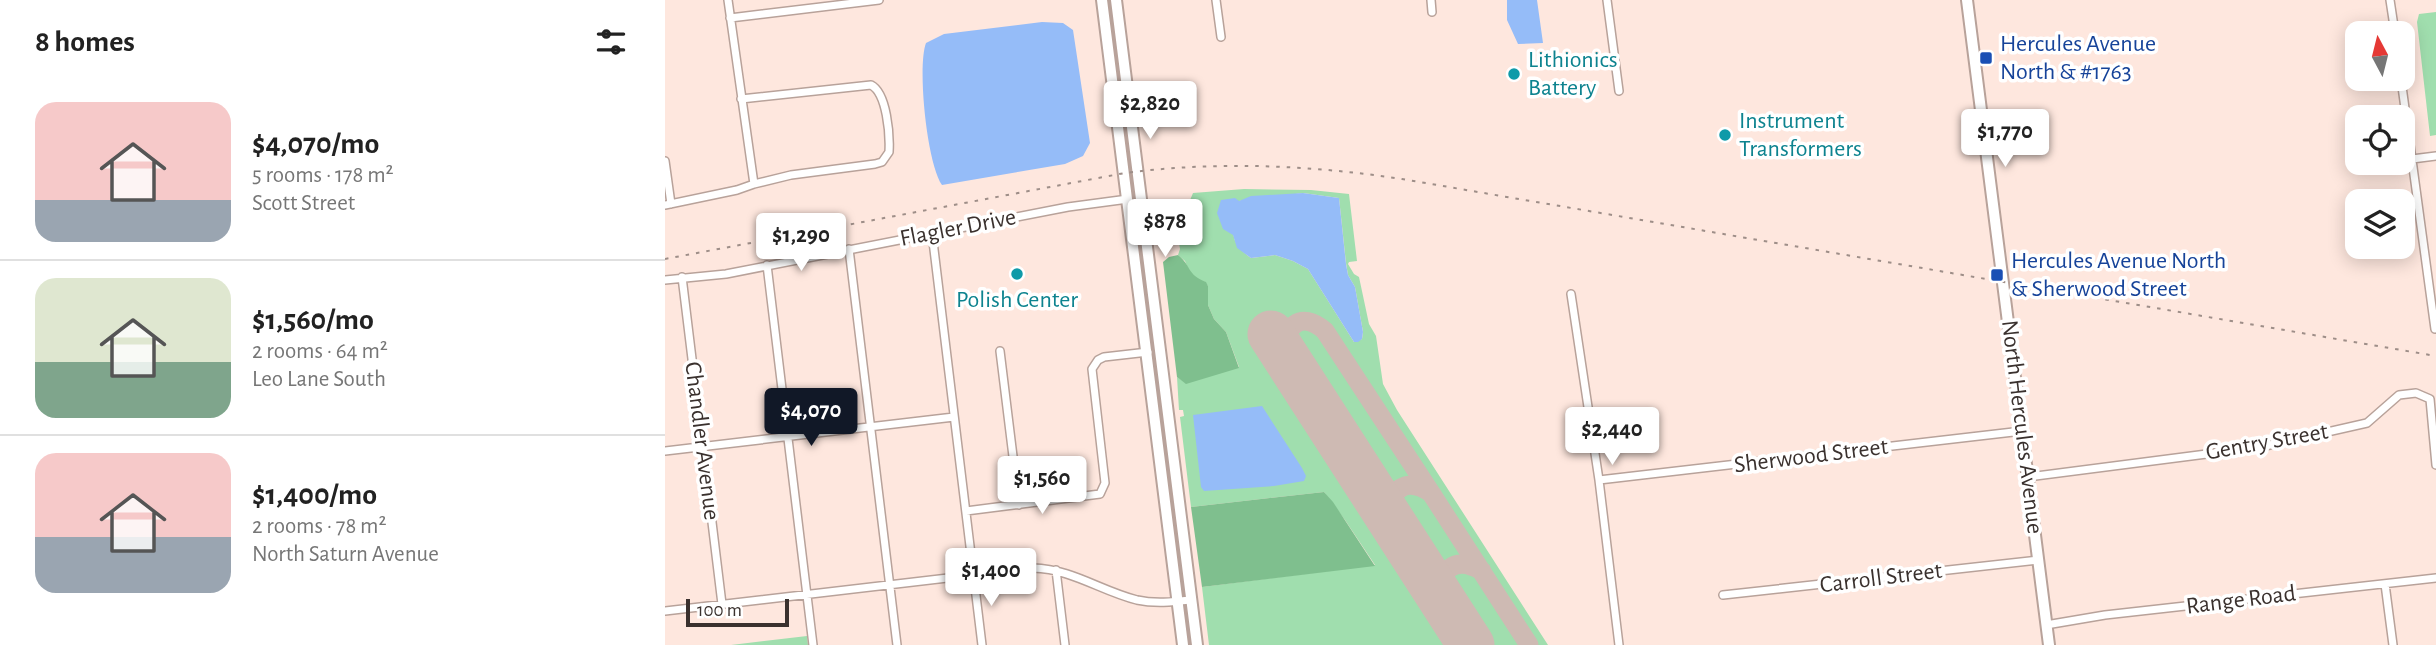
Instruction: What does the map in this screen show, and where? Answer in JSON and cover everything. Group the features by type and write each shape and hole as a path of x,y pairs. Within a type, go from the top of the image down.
{"main road":[{"path":"1102,0 1183,645"},
{"path":"1116,0 1197,645"},
{"name":"North Hercules Avenue","path":"1967,0 2049,645"}],"street":[{"path":"728,0 754,184"},
{"path":"730,18 879,0"},
{"path":"1216,0 1221,37"},
{"path":"1431,0 1432,12"},
{"path":"1607,0 1619,91"},
{"path":"2391,0 2394,21"},
{"path":"665,161 668,205 791,175 882,162 887,158 889,146 883,100 877,88 864,84 741,99"},
{"path":"2415,159 2436,156"},
{"path":"2414,175 2435,329"},
{"name":"Flagler Drive","path":"665,280 726,274 1128,198"},
{"path":"932,233 982,645"},
{"path":"849,249 897,645"},
{"path":"767,265 813,645"},
{"name":"Chandler Avenue","path":"682,277 722,604"},
{"path":"1571,295 1599,481 1619,645"},
{"path":"1000,351 1019,505"},
{"path":"966,512 1094,496 1103,491 1105,483 1092,369 1098,360 1104,357 1147,352"},
{"name":"Gentry Street","path":"2028,477 2279,443 2367,423 2399,395 2416,393 2430,400 2436,465"},
{"path":"665,451 954,416"},
{"name":"Sherwood Street","path":"1599,481 2022,431"},
{"name":"Carroll Street","path":"1723,595 2038,560"},
{"path":"665,611 1033,568 1056,570 1140,600 1192,600"},
{"path":"1056,570 1065,645"},
{"name":"Range Road","path":"2046,625 2105,615 2436,578"},
{"path":"2385,584 2392,645"}],"green space":[{"path":"2436,12 2436,135 2430,136 2417,22 2419,14"},
{"path":"1244,189 1311,190 1349,194 1357,261 1348,264 1359,277 1369,324 1376,336 1383,384 1548,645 1534,645 1327,326 1318,320 1301,318 1284,324 1260,340 1457,645 1209,645 1202,587 1375,565 1324,492 1191,507 1180,417 1184,416 1183,410 1179,410 1177,377 1186,383 1239,367 1226,332 1214,319 1208,305 1208,286 1196,279 1178,255 1180,249 1175,220 1188,205 1193,193","holes":["1303,193 1339,198 1348,275 1355,287 1363,332 1362,339 1354,342 1308,269 1275,255 1251,258 1237,245 1233,233 1239,201"]},
{"path":"1178,255 1195,276 1206,282 1208,305 1214,319 1226,332 1239,368 1186,384 1177,377 1163,262"},
{"path":"1306,326 1320,333 1414,478 1396,481 1385,489 1291,343 1292,333"},
{"path":"1415,491 1427,497 1466,556 1452,557 1435,567 1398,508 1402,496"},
{"path":"1324,492 1375,566 1202,587 1191,507"},
{"path":"1467,569 1477,574 1523,645 1485,645 1451,592 1450,585 1454,575"},
{"path":"807,636 808,645 731,645"}],"water":[{"path":"1507,0 1537,0 1543,43 1518,44 1507,20"},
{"path":"1042,22 1063,23 1073,30 1090,143 1083,156 1065,164 942,185 932,157 925,115 923,55 926,43 944,34"},
{"path":"1303,193 1339,198 1346,264 1348,275 1355,287 1363,332 1362,339 1358,342 1354,342 1308,269 1275,255 1251,258 1237,248 1233,235 1223,229 1217,213 1221,200 1235,198 1239,201 1251,196"},
{"path":"1262,406 1302,468 1306,476 1304,481 1204,491 1201,487 1193,415"}],"taxiway":[{"path":"1285,356 1287,337 1295,324 1308,322 1325,331 1431,493"},
{"path":"1389,517 1392,499 1401,488 1414,486 1431,493 1529,645"},
{"path":"1441,599 1442,580 1450,568 1464,564 1482,571"}],"runway":[{"path":"1271,334 1471,645"}],"railway":[{"path":"665,259 1125,173 1195,167 1264,166 1333,170 1402,179 2436,356"}],"place":[{"name":"Hercules Avenue North & #1763","path":"1986,58"},
{"name":"Lithionics Battery","path":"1514,74"},
{"name":"Instrument Transformers","path":"1725,135"},
{"name":"Polish Center","path":"1017,274"},
{"name":"Hercules Avenue North & Sherwood Street","path":"1997,275"}]}
